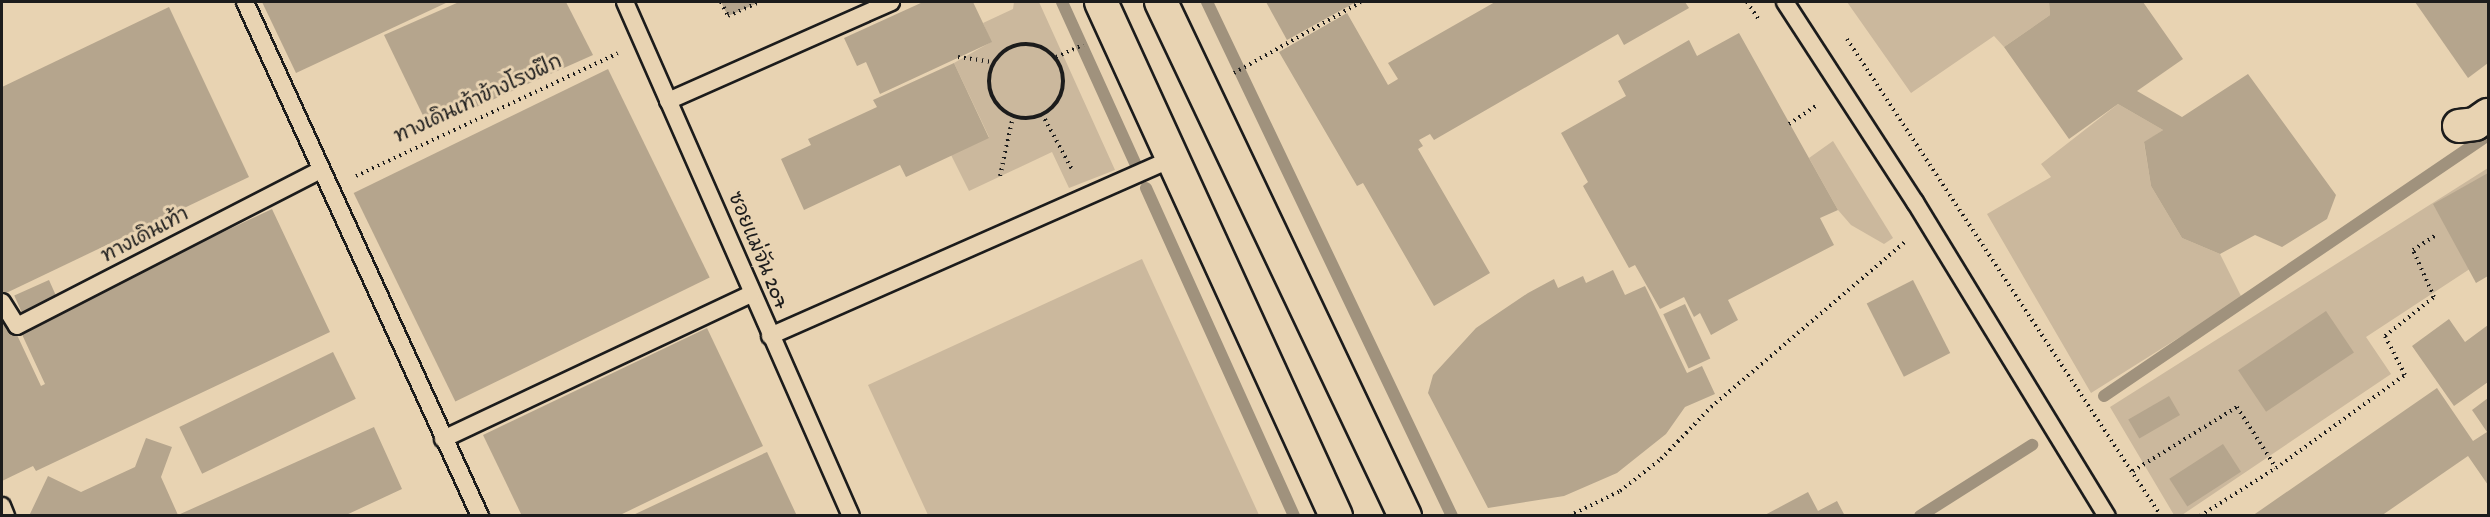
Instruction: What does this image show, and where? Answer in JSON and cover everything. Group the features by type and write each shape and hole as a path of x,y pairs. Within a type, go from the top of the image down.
{"street":[{"path":"1101,2 1336,516"},
{"path":"1161,2 1405,516"},
{"path":"2459,126 2475,124 2488,115"}],"lane":[{"path":"246,2 328,189 480,516"},
{"name":"ซอยแม่จัน 207","path":"625,2 751,294 851,516"},
{"path":"668,101 891,2"},
{"path":"1785,2 1932,231 2106,516"},
{"path":"770,336 1172,159"},
{"name":"ทางเดินเท้า","path":"2,302 16,326 320,170"},
{"path":"443,439 751,294"},
{"path":"2,506 6,516"}],"path":[{"path":"721,2 728,16 760,2"},
{"path":"1231,74 1361,2"},
{"path":"1841,31 2161,516"},
{"name":"ทางเดินเท้าข้างโรงฝึก","path":"328,189 642,41"},
{"path":"1034,44 1056,57 1064,82 1055,107 1032,119 1013,116 1006,114 989,94 990,68 1007,48 1034,44"},
{"path":"1056,57 1069,51"},
{"path":"958,57 995,62"},
{"path":"1789,124 1818,104"},
{"path":"1042,114 1086,196"},
{"path":"1000,176 1013,116"},
{"path":"2200,516 2276,468 2405,375 2385,336 2434,297 2413,250 2436,235"},
{"path":"1569,516 1620,491 1661,459 1711,407 1906,241"},
{"path":"2133,471 2237,407 2276,468"}],"shaded area":[{"path":"1014,2 1039,2 1115,170 1069,188 1052,152 969,191 951,155 989,137 954,63 991,42 983,23 1013,9"},
{"path":"1847,2 2049,2 2050,15 2004,47 1994,36 1911,93"},
{"path":"2118,104 2163,130 2144,143 2151,186 2182,238 2220,254 2242,298 2091,393 1987,214 2051,177 2041,164"},
{"path":"1833,141 1893,238 1884,244 1851,225 1838,210 1809,158"},
{"path":"2488,168 2488,257 2366,337 2391,374 2182,515 2174,515 2110,407"},
{"path":"1142,259 1259,515 928,515 868,385"}],"building":[{"path":"262,2 448,2 296,73"},
{"path":"459,2 566,2 593,55 429,128 384,35"},
{"path":"721,2 760,2 728,16"},
{"path":"923,2 973,2 992,42 880,94 866,62 857,66 844,38"},
{"path":"1266,2 1356,2 1287,40"},
{"path":"1495,2 1685,2 1689,8 1624,45 1618,34 1434,140 1430,134 1419,140 1423,146 1418,149 1490,273 1434,306 1363,183 1357,186 1279,52 1347,13 1388,85 1398,79 1388,63"},
{"path":"2049,2 2143,2 2183,59 2137,91 2182,117 2248,74 2336,195 2327,219 2282,247 2255,235 2220,254 2182,238 2151,186 2144,142 2163,130 2118,104 2069,139 2004,47 2050,15"},
{"path":"2415,2 2488,2 2488,63 2468,78"},
{"path":"169,7 249,177 2,295 2,87"},
{"path":"1739,33 1838,210 1820,218 1834,245 1728,300 1738,320 1711,335 1700,313 1694,317 1684,297 1660,309 1635,265 1629,268 1583,186 1588,182 1561,133 1626,96 1618,81 1689,40 1697,56"},
{"path":"954,63 989,138 906,177 900,165 804,210 781,159 811,145 808,139 877,107 873,100"},
{"path":"608,69 710,278 455,402 354,193"},
{"path":"2488,173 2488,276 2476,283 2433,204"},
{"path":"272,209 330,332 36,471 33,466 2,481 2,303 41,386 45,384 19,328"},
{"path":"1613,270 1625,295 1645,286 1687,373 1702,366 1715,394 1685,407 1666,434 1617,473 1564,496 1488,508 1428,393 1433,375 1476,328 1528,293 1554,279 1558,288 1583,276 1586,283"},
{"path":"49,280 59,302 24,317 14,295"},
{"path":"1913,280 1950,353 1904,377 1867,304"},
{"path":"1685,304 1710,358 1689,369 1663,314"},
{"path":"2326,311 2354,352 2266,412 2238,370"},
{"path":"2449,319 2465,342 2488,325 2488,382 2454,406 2412,346"},
{"path":"707,328 763,446 618,516 522,516 483,435"},
{"path":"333,352 356,399 202,474 179,427"},
{"path":"2437,388 2473,441 2487,432 2472,410 2488,398 2488,485 2468,456 2381,516 2252,516"},
{"path":"2169,396 2180,415 2139,439 2128,420"},
{"path":"374,427 402,489 344,516 29,516 48,476 81,492 135,467 146,438 172,447 161,477 178,515"},
{"path":"2223,444 2241,472 2187,507 2169,479"},
{"path":"767,452 797,516 631,516"},
{"path":"1808,492 1818,511 1837,501 1845,516 1763,516"}],"waterway":[{"path":"1062,2 1136,165"},
{"path":"1207,2 1452,516"},
{"path":"2104,396 2488,135"},
{"path":"1146,188 1294,516"},
{"path":"1920,516 2032,445"}]}
